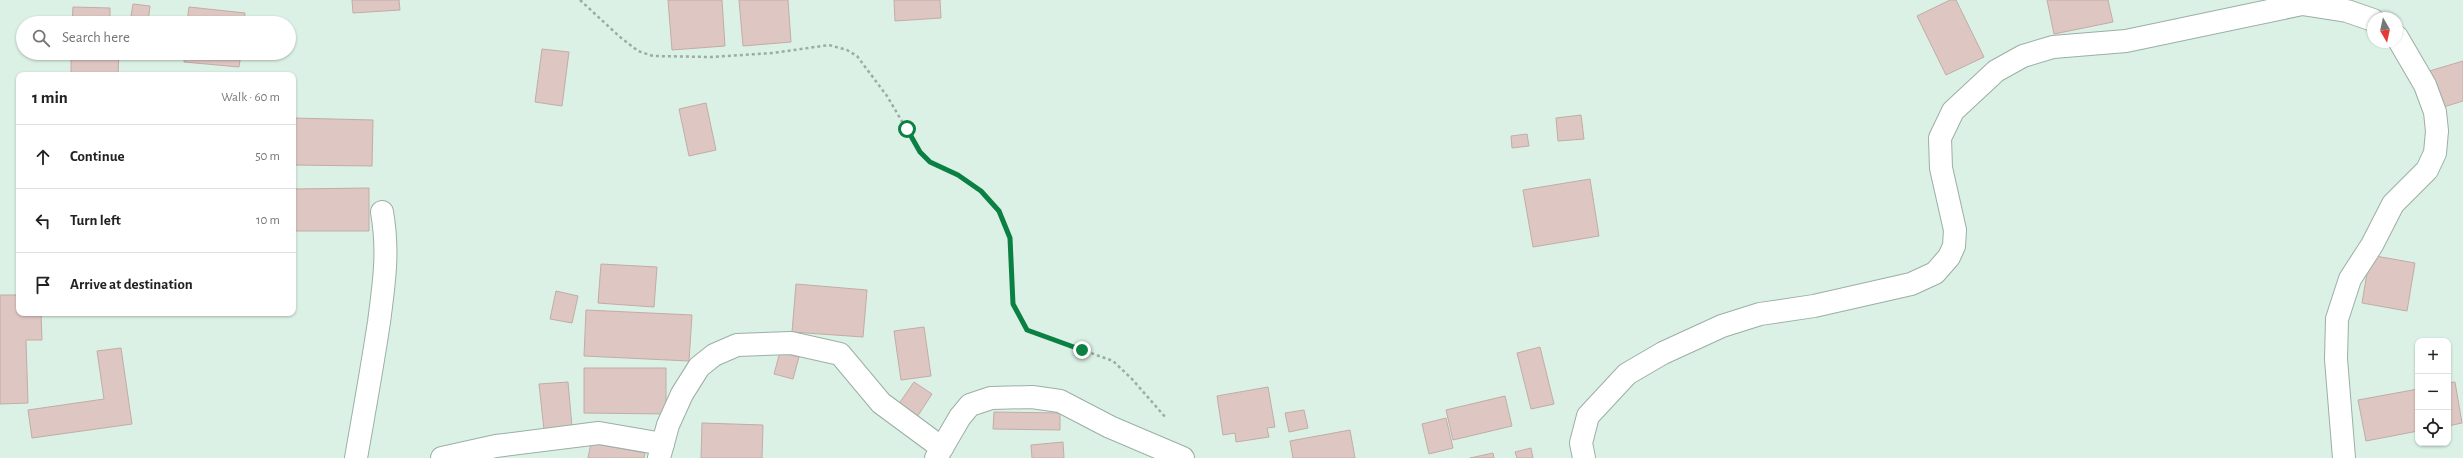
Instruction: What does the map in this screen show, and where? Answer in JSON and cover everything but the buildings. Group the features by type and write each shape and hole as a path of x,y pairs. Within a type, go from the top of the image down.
{"street":[{"path":"1584,458 1581,443 1588,416 1627,374 1663,353 1722,326 1760,314 1814,306 1911,284 1935,273 1949,257 1954,246 1955,230 1941,168 1940,138 1952,111 1996,71 2023,56 2053,47 2126,41 2302,4 2347,11 2367,18"},
{"path":"2344,458 2336,359 2337,319 2350,278 2372,245 2393,204 2427,170 2435,153 2438,131 2435,112 2425,85 2403,47"},
{"path":"356,458 373,365 387,263 387,239 382,212"},
{"path":"442,458 496,446 599,433 661,451 668,425 682,394 699,367 714,354 737,344 791,343 840,354 881,403 939,453 960,417 970,405 991,398 1032,397 1060,400 1110,427 1183,458"}],"path":[{"path":"580,0 620,37 638,50 653,56 711,57 773,53 829,45 847,50 857,56 887,96 920,152 930,162 958,175 981,191 999,211 1010,238 1013,304 1027,330 1113,361 1172,424"}],"route":[{"path":"907,129 920,152 930,162 958,175 981,191 999,211 1010,238 1010,274 1013,304 1027,330 1082,350"}]}
